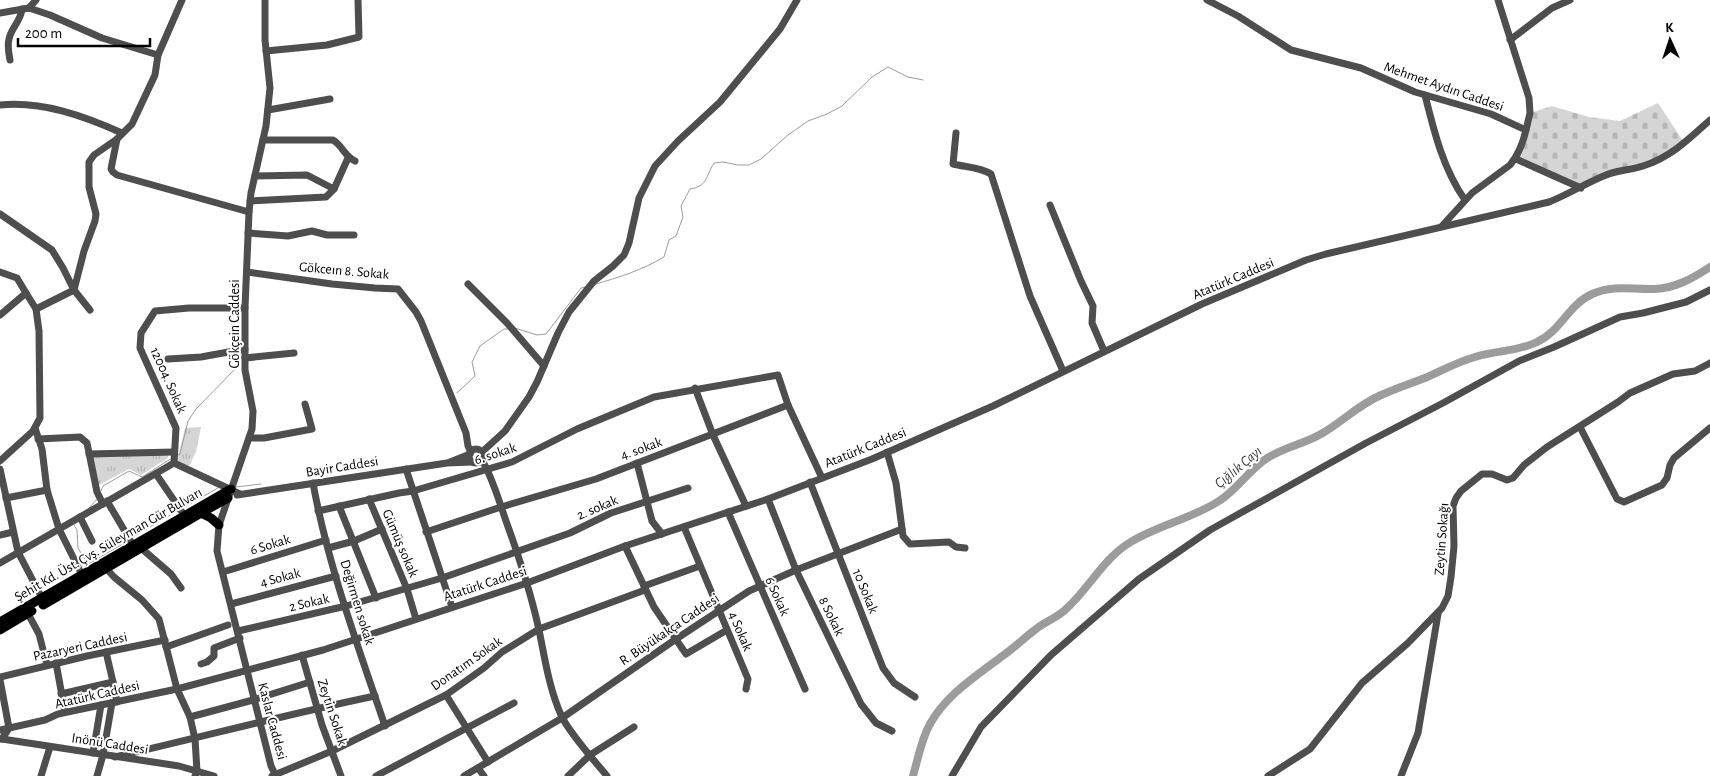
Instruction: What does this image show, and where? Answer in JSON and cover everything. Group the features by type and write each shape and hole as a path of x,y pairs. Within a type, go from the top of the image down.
{"main road":[{"name":"Şehit Kd. Üst. Çvş. Süleyman Gür Bulvarı","path":"0,622 26,611 104,566 134,543 182,511 229,493"},
{"name":"Şehit Kd. Üst. Çvş. Süleyman Gür Bulvarı","path":"134,543 202,513 229,493"},
{"name":"Şehit Kd. Üst. Çvş. Süleyman Gür Bulvarı","path":"202,513 219,525"},
{"name":"Şehit Kd. Üst. Çvş. Süleyman Gür Bulvarı","path":"0,630 42,598 84,577"}],"street":[{"path":"0,13 26,6 36,0"},
{"path":"36,309 74,290 96,214 89,187 89,162 94,155 120,136 132,124 155,75 158,55 182,0"},
{"name":"Gökçein Caddesi","path":"247,671 217,551 219,525 250,438 253,411 245,358 245,308 250,201 263,140 270,88 266,51 265,0"},
{"path":"266,51 327,45 359,37 358,0"},
{"path":"476,454 505,431 528,397 569,312 594,280 624,255 629,243 639,198 655,166 720,102 780,29 797,0"},
{"name":"Mehmet Aydın Caddesi","path":"1207,0 1238,16 1291,50 1361,68 1390,82 1425,95 1491,114 1526,130"},
{"path":"1441,226 1465,200 1516,159 1526,130 1530,113 1529,98 1498,0"},
{"path":"1510,40 1546,12 1570,0"},
{"path":"26,6 110,40 158,55"},
{"path":"10,60 8,42 26,6"},
{"path":"1425,95 1433,128 1453,182 1465,200"},
{"path":"268,110 330,100"},
{"path":"0,105 36,106 67,112 99,122 120,136"},
{"name":"Atatürk Caddesi","path":"0,730 45,720 65,712 177,689 302,656 527,583 625,546 768,499 887,452 993,406 1202,304 1306,260 1441,226 1549,202 1610,173 1642,166 1669,155 1689,140 1710,120"},
{"path":"956,133 953,164 985,170 990,174 1030,296 1063,371"},
{"path":"120,136 112,162 112,172 249,212"},
{"path":"250,201 320,198 330,194 352,160 333,140 263,140"},
{"path":"1516,159 1581,188"},
{"path":"255,176 307,175 334,189"},
{"path":"1050,205 1093,306 1092,323 1104,352"},
{"path":"0,214 52,250 74,290 90,310"},
{"path":"248,233 288,236 312,231 327,235 354,235"},
{"path":"0,272 17,278 36,309 40,331 40,418 35,428 0,461"},
{"name":"Gökceın 8. Sokak","path":"247,272 340,285 398,289 416,312 466,433 474,444 476,454 487,469 501,507 527,583 539,629 547,675 562,718 607,776"},
{"path":"468,284 507,323 544,366"},
{"path":"952,776 986,722 1051,655 1139,579 1210,530 1366,443 1526,358 1620,317 1686,302 1710,290"},
{"path":"0,316 26,293"},
{"name":"12004. Sokak","path":"174,457 176,428 140,348 141,333 155,311 189,308 245,308"},
{"path":"168,359 245,350"},
{"path":"245,358 294,353"},
{"name":"Zeytin Sokağı","path":"1268,776 1310,748 1362,683 1438,614 1448,596 1454,546 1453,506 1458,494 1482,474 1492,474 1508,480 1513,478 1547,447 1630,393 1670,376 1695,371 1710,363"},
{"name":"6. sokak","path":"369,499 414,491 519,459 577,429 621,409 654,397 695,388 737,383 778,375 788,405"},
{"path":"695,388 713,435 746,506"},
{"path":"250,438 264,438 312,429 305,404"},
{"path":"788,405 822,478"},
{"name":"4. sokak","path":"426,532 501,507 596,479 788,405"},
{"path":"1580,426 1618,499 1624,502 1662,484 1667,478 1674,458 1710,428"},
{"path":"35,428 42,449 48,490 59,529 84,577"},
{"path":"38,439 80,437 87,443 97,492 134,543 171,574 181,588"},
{"path":"887,452 896,483 903,536 910,544 949,542 956,547 965,548"},
{"path":"89,454 174,457 229,493"},
{"name":"Bayir Caddesi","path":"229,493 240,494 448,463 476,463 476,454 448,463"},
{"path":"0,563 156,474 174,457"},
{"path":"637,463 652,521 662,534"},
{"path":"0,469 18,552 42,598"},
{"path":"406,469 452,607"},
{"path":"156,474 182,511"},
{"name":"10 Sokak","path":"810,482 837,554 888,676 894,684 915,697"},
{"name":"Değirmen sokak","path":"313,483 318,511 336,576 385,726"},
{"name":"2. sokak","path":"442,578 570,533 611,513 688,488"},
{"path":"6,498 48,490"},
{"name":"Gümüş sokak","path":"318,511 369,499 407,589 416,619"},
{"name":"8 Sokak","path":"768,499 796,570 861,704 876,723 892,731"},
{"path":"339,506 376,598"},
{"name":"6 Sokak","path":"728,512 805,689"},
{"path":"80,517 92,541"},
{"name":"4 Sokak","path":"684,527 748,679 746,689"},
{"path":"328,548 354,541 382,529"},
{"name":"R. Büyükakça Caddesi","path":"464,776 562,718 676,639 760,585 837,554 889,536 902,529"},
{"path":"0,535 13,532"},
{"name":"6 Sokak","path":"223,572 326,540"},
{"path":"625,546 654,607 686,654 727,630"},
{"path":"104,566 142,600 159,619 177,689 190,717 195,739 196,773"},
{"name":"Donatım Sokak","path":"274,776 332,751 446,695 484,668 502,652 539,629 700,566"},
{"name":"4 Sokak","path":"231,604 336,576"},
{"name":"2 Sokak","path":"201,664 214,656 214,648 239,634 376,598 442,578"},
{"path":"26,611 39,634 46,665"},
{"path":"1401,776 1418,733 1438,614"},
{"name":"Pazaryeri Caddesi","path":"0,678 46,665 106,652 166,644 228,625"},
{"path":"97,776 114,702 113,682 106,652"},
{"name":"Zeytin Sokak","path":"302,656 317,708 341,776"},
{"path":"56,663 65,712"},
{"name":"Kaslar Caddesi","path":"247,671 274,776"},
{"path":"0,678 2,697 10,728 1,739"},
{"path":"62,694 113,682"},
{"path":"190,717 310,682"},
{"path":"446,695 488,762"},
{"path":"115,756 195,739 259,721 375,696"},
{"path":"376,776 514,703"},
{"path":"93,753 101,705"},
{"path":"568,776 590,755 634,727"},
{"name":"Inönü Caddesi","path":"1,739 179,766 196,773 214,776"},
{"path":"41,776 50,746"},
{"path":"478,768 484,776"}],"green space":[{"path":"1658,103 1685,144 1669,155 1581,188 1516,159 1530,113 1552,106 1589,117 1620,121"},
{"path":"201,427 196,452 189,466 177,461 185,428"},
{"path":"168,454 168,458 141,475 129,469 97,486 91,456"}],"waterway":[{"path":"596,284 631,273 664,257 669,240 676,236 683,217 681,206 690,189 696,188 703,183 714,163 723,162 749,165 761,159 788,135 808,121 842,106 872,77 888,67 908,77 923,80"},
{"name":"Çığlık Çayı","path":"913,776 927,730 944,704 971,679 1010,651 1036,629 1065,610 1111,558 1129,543 1151,531 1197,513 1219,501 1231,492 1257,466 1270,457 1321,434 1379,396 1468,359 1522,348 1537,342 1552,331 1577,305 1592,294 1616,288 1655,289 1670,287 1691,279 1710,267"},
{"path":"515,328 537,335 546,334 581,288 585,287"},
{"path":"457,393 475,376 472,362 480,346 504,329 509,329"},
{"path":"178,455 180,454 188,421 196,409 237,367"},
{"path":"101,491 103,486 129,471 142,477 172,458"},
{"path":"236,487 261,484"},
{"path":"183,508 218,488"},
{"path":"89,508 98,498"},
{"path":"133,537 177,511"},
{"path":"74,525 77,530 78,548 88,564 128,541"}]}
